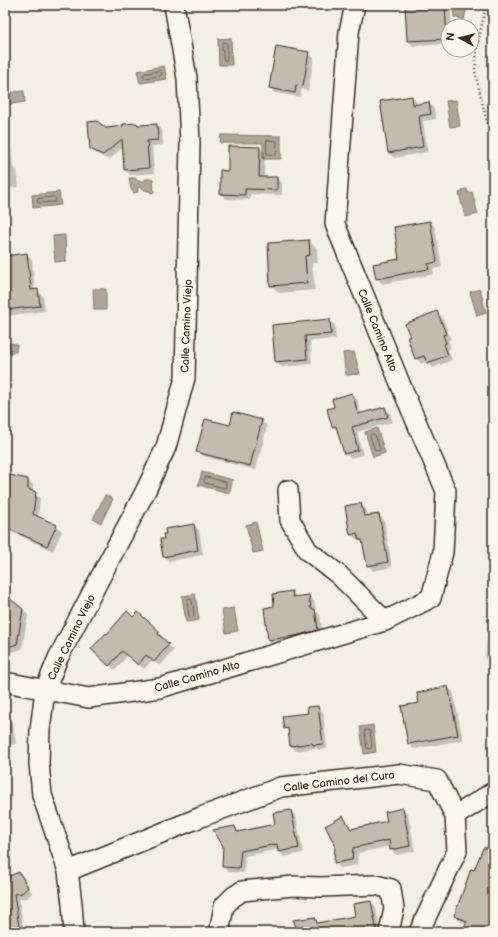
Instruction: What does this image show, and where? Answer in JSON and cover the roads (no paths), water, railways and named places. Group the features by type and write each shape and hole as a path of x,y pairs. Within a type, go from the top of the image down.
{"street":[{"name":"Calle Camino Viejo","path":"74,932 68,871 42,795 39,763 40,730 45,690 58,658 143,497 166,447 185,378 190,143 187,78 174,5"},
{"name":"Calle Camino Alto","path":"5,682 89,698 160,688 385,621 431,598 443,552 446,491 335,224 349,32 355,5"},
{"path":"288,490 290,520 308,551 339,575 385,621"},
{"name":"Calle Camino del Cura","path":"68,871 281,787 399,774 437,780 455,816 457,851 419,932"},
{"path":"455,816 493,792"},
{"path":"221,932 220,928 224,906 233,897 242,892 293,886 320,887 376,885 391,889 394,909 389,932"}],"water":[{"path":"453,5 467,5 464,18 454,17"},
{"path":"231,38 232,65 219,65 218,39"},
{"path":"164,66 167,79 140,83 137,71"},
{"path":"24,91 25,102 5,105 5,93"},
{"path":"456,100 460,126 450,127 446,101"},
{"path":"221,135 281,136 281,159 263,159 263,143 220,143"},
{"path":"129,178 135,178 138,181 153,179 154,192 151,193 141,187 137,188 138,192 134,193 131,189"},
{"path":"467,189 468,193 472,192 478,214 465,217 459,193 463,192 462,190"},
{"path":"59,192 61,205 33,208 32,195"},
{"path":"65,235 66,261 55,262 53,236"},
{"path":"93,289 106,289 106,310 94,310"},
{"path":"480,289 486,313 477,316 470,292"},
{"path":"5,343 17,344 16,352 5,352"},
{"path":"354,352 360,374 346,375 343,353"},
{"path":"377,428 385,453 373,457 365,432"},
{"path":"202,472 233,480 229,493 198,485"},
{"path":"105,495 113,499 101,523 93,519"},
{"path":"256,522 263,551 253,553 246,525"},
{"path":"195,594 199,620 186,622 182,596"},
{"path":"234,608 238,631 226,633 222,610"},
{"path":"373,725 376,752 364,754 360,727"}]}
